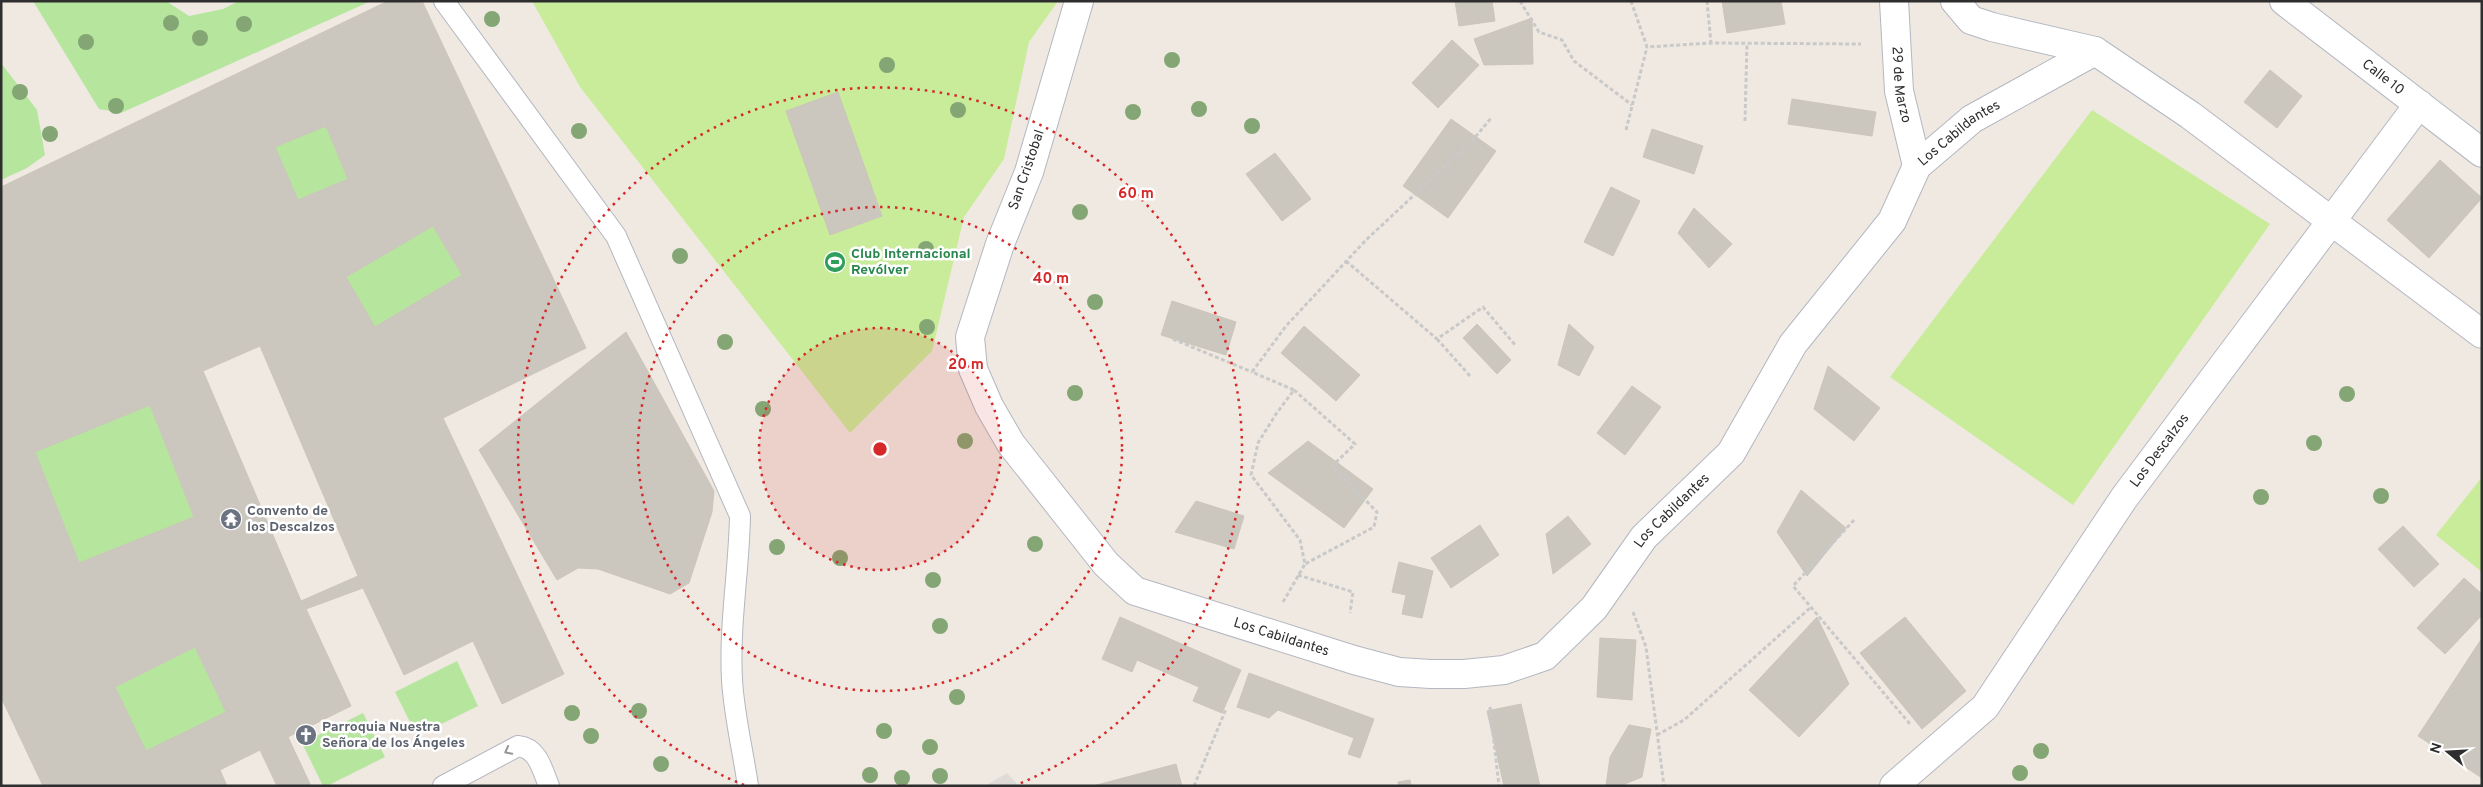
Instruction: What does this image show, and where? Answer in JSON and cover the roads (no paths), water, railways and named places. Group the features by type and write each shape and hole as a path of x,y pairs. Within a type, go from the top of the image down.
{"street":[{"name":"San Cristobal","path":"970,336 1000,244 1029,172 1079,1"},
{"name":"29 de Marzo","path":"1894,1 1899,91 1917,166"},
{"path":"1955,1 1971,20 1992,27 2095,51 2190,115 2482,334"},
{"name":"Calle 10","path":"2284,1 2482,152"},
{"name":"Los Cabildantes","path":"970,336 973,369 989,406 1011,444 1106,564 1135,591 1265,633 1399,672 1431,674 1504,670 1545,656 1594,608 1644,537 1731,453 1793,344 1892,221 1917,166 1972,119 2095,51"},
{"name":"Los Descalzos","path":"1894,786 1985,707 2124,498 2331,219 2419,104"}],"lane":[{"path":"444,1 616,236 740,516 740,547 734,603 732,680 748,786"},
{"path":"443,786 518,746 528,747 535,753 549,786"}],"place":[{"name":"Club Internacional Revólver","path":"835,262"},
{"name":"Convento de los Descalzos","path":"231,519"},
{"name":"Parroquia Nuestra Señora de los Ángeles","path":"306,735"}]}
